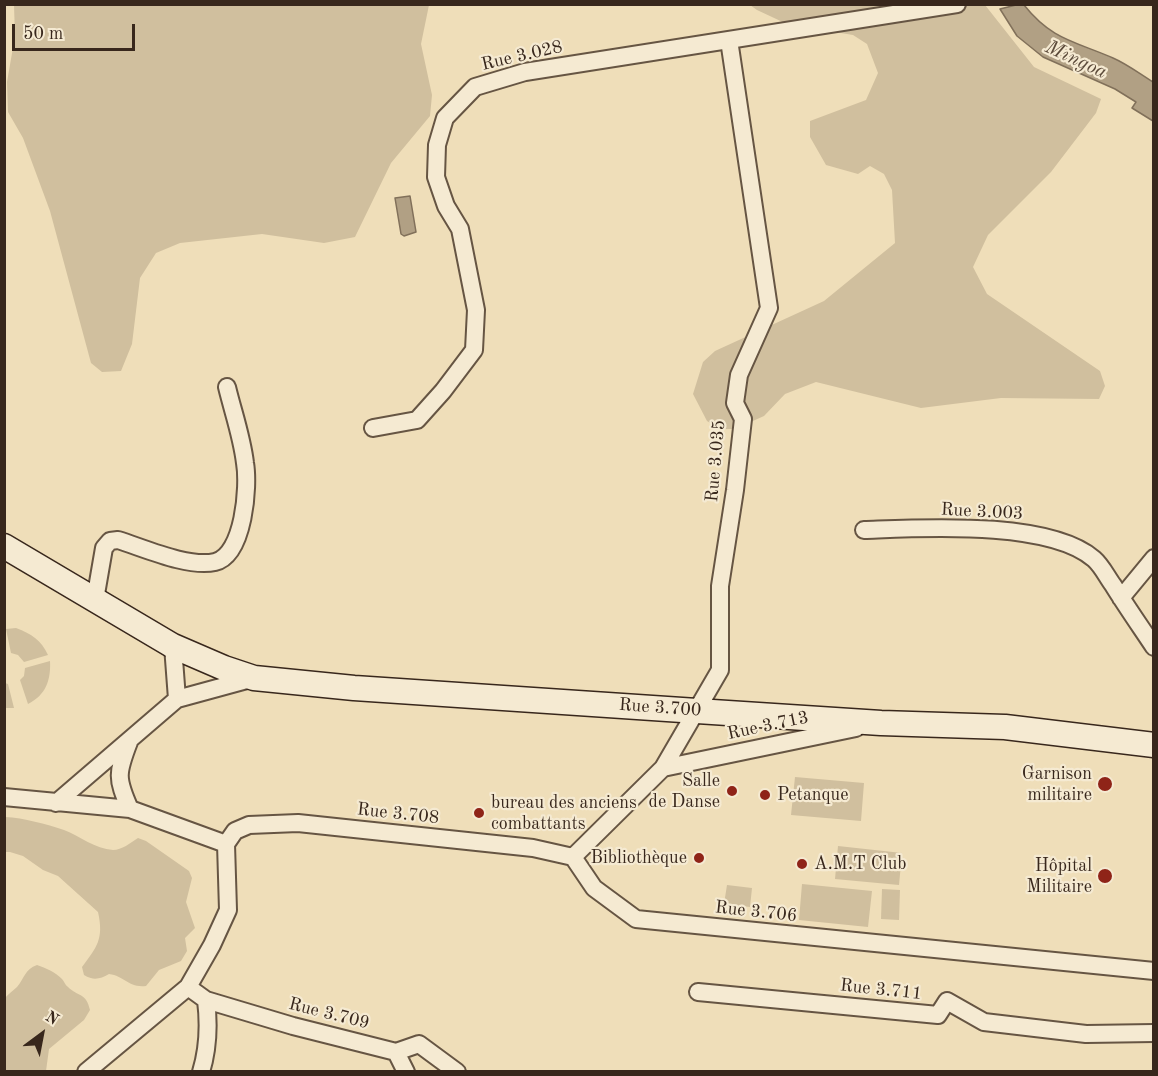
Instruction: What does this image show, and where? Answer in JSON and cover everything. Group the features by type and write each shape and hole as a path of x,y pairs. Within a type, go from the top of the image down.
{"main road":[{"name":"Rue 3.700","path":"7,550 173,646 254,678 345,688 697,711 881,723 1005,727 1154,745"}],"street":[{"name":"Rue 3.028","path":"373,428 417,420 443,391 474,350 476,310 460,229 446,206 436,177 437,145 445,118 475,87 525,72 957,4"},
{"name":"Rue 3.035","path":"697,711 720,670 720,586 743,419 735,403 739,375 770,308 729,40"},
{"path":"95,600 104,548 110,541 118,540 200,563 217,562 229,551 241,524 246,485 245,462 226,387"},
{"name":"Rue 3.003","path":"864,531 916,529 1017,531 1050,538 1081,550 1096,560 1154,647"},
{"path":"1121,598 1154,558"},
{"path":"173,646 177,699"},
{"path":"56,803 177,699 254,678"},
{"path":"573,857 663,768 697,711"},
{"name":"Rue 3.713","path":"663,768 881,723"},
{"path":"130,740 118,775 130,809"},
{"path":"4,797 130,809 226,844 228,910 212,945 188,987 86,1071"},
{"name":"Rue 3.708","path":"226,844 235,831 249,825 298,823 533,848 573,857"},
{"name":"Rue 3.706","path":"573,857 594,888 636,919 1154,971"},
{"name":"Rue 3.709","path":"188,987 206,1000 293,1026 396,1052 419,1044 457,1071"},
{"name":"Rue 3.711","path":"698,992 938,1015 947,1001 984,1022 1086,1034 1154,1033"},
{"path":"201,1071 206,1050 208,1021 206,1000"},
{"path":"396,1052 406,1071"}],"shaded area":[{"path":"14,5 429,5 421,44 432,95 430,116 391,163 355,237 324,243 262,234 180,243 156,253 140,278 132,344 121,371 102,372 91,363 50,211 23,138 8,112 7,82 15,36"},
{"path":"750,5 985,5 1034,67 1101,99 1096,113 1051,172 988,235 973,267 987,294 1100,371 1105,386 1099,399 1001,398 921,408 816,382 785,394 764,416 735,429 720,429 707,421 693,394 703,362 715,351 824,301 895,243 892,190 884,174 870,166 858,174 826,165 810,137 810,121 866,100 878,73 867,44 853,35 787,24"},
{"path":"16,628 35,638 48,655 24,662 18,655 11,653 6,629"},
{"path":"50,661 50,674 46,686 39,696 28,704 20,680 24,676 25,668"},
{"path":"5,683 8,684 14,708 5,708"},
{"path":"795,777 864,783 861,821 791,815"},
{"path":"5,817 57,828 106,849 120,849 138,838 146,841 189,871 192,878 186,902 195,928 185,938 187,951 181,961 159,970 146,986 131,984 109,974 97,979 84,975 82,967 100,936 98,912 58,876 43,870 23,856 5,852"},
{"path":"838,846 902,853 899,885 835,879"},
{"path":"802,884 872,891 868,927 799,920"},
{"path":"727,885 752,888 750,907 724,904"},
{"path":"882,889 900,890 899,920 881,919"},
{"path":"37,965 59,977 72,990 84,997 90,1010 84,1020 49,1049 46,1071 5,1071 5,998 17,987 27,972"}],"water":[{"name":"Mingoa","path":"1024,5 1034,17 1054,33 1118,60 1153,82 1153,121 1132,108 1136,102 1115,89 1043,57 1017,36 1000,9"},
{"path":"410,196 416,232 404,236 401,234 395,198"}],"place":[{"name":"Garnison militaire","path":"1105,784"},
{"name":"Salle de Danse","path":"732,791"},
{"name":"Petanque","path":"765,795"},
{"name":"bureau des anciens combattants","path":"479,813"},
{"name":"Bibliothèque","path":"699,858"},
{"name":"A.M.T Club","path":"802,864"},
{"name":"Hôpital Militaire","path":"1105,876"}]}
